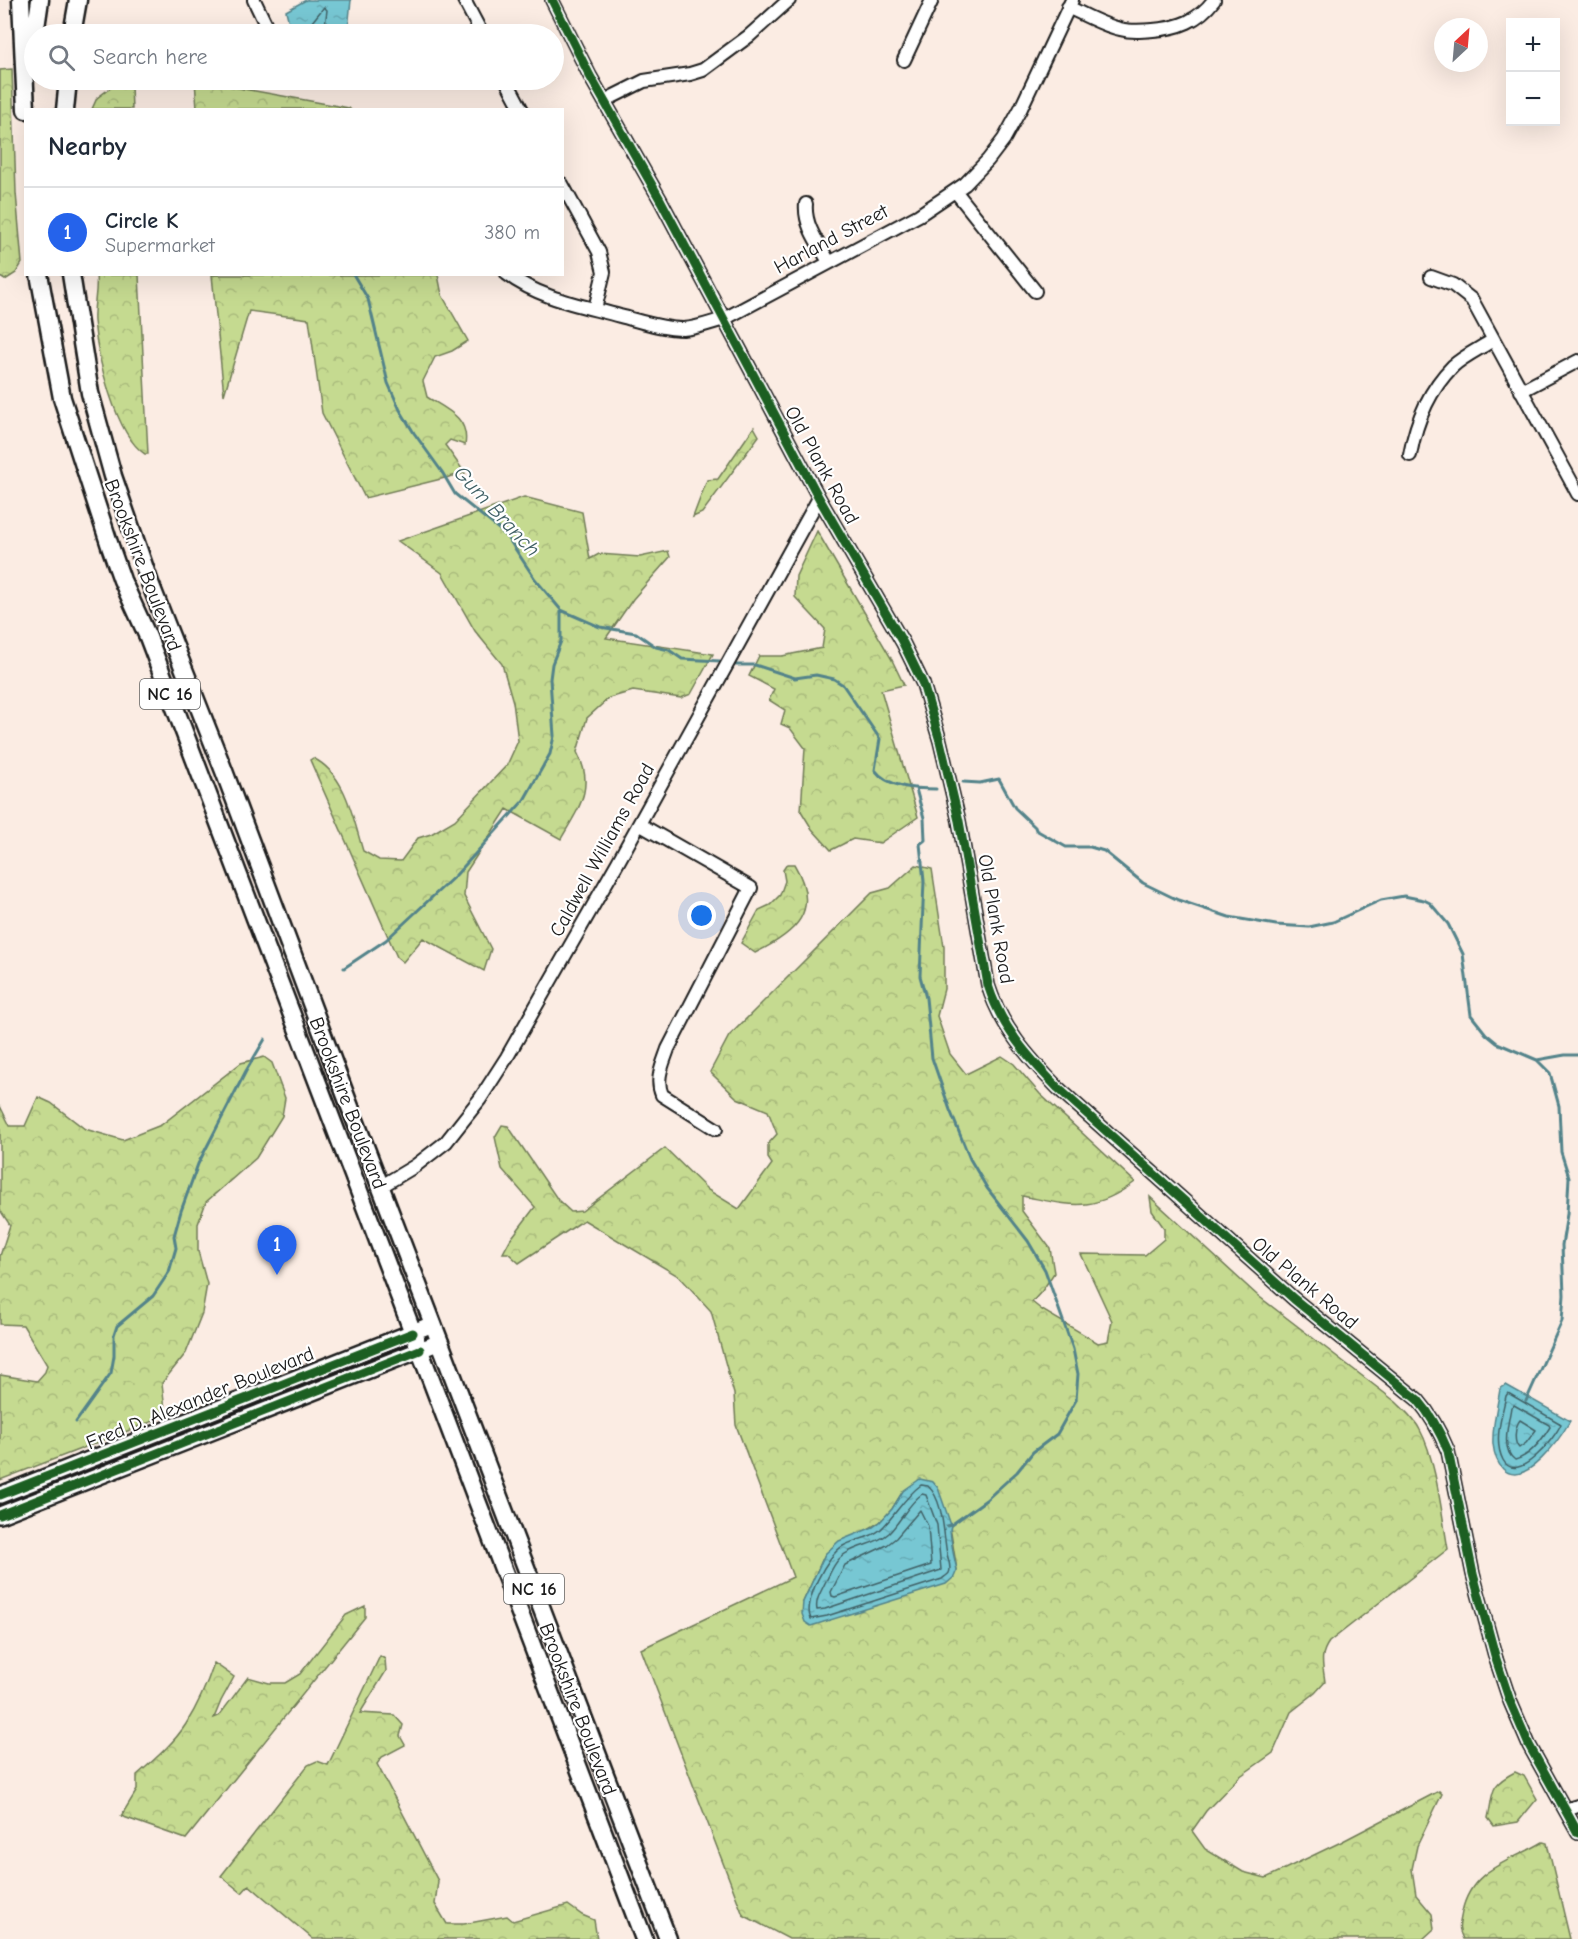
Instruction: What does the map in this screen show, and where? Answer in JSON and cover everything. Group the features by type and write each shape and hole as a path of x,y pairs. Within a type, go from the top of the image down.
{"highway":[{"path":"21,0 24,47"},
{"path":"36,24 40,0"},
{"path":"74,24 78,0"},
{"path":"27,90 28,108"},
{"path":"28,108 30,90"},
{"path":"65,108 67,90"},
{"name":"Brookshire Boulevard","path":"39,276 62,399 110,546 148,637 644,1939"},
{"name":"Brookshire Boulevard","path":"71,276 90,393 113,476 150,583 224,771 380,1187 668,1939"},
{"path":"303,1045 349,1126 370,1179 380,1187"},
{"path":"363,1205 371,1203 378,1207 398,1258 415,1278"},
{"path":"469,1479 488,1511 518,1577 531,1583"},
{"path":"511,1590 524,1595 559,1675 590,1732"}],"main road":[{"name":"Fred D. Alexander Boulevard","path":"0,1496 433,1324"},
{"name":"Fred D. Alexander Boulevard","path":"0,1515 440,1342"}],"street":[{"path":"254,0 265,23"},
{"path":"464,0 477,24"},
{"name":"Old Plank Road","path":"552,0 604,101 819,498 903,643 923,684 940,741 959,821 988,985 994,1004 1006,1027 1030,1059 1058,1088 1294,1299 1427,1410 1448,1451 1481,1610 1503,1681 1529,1746 1578,1833"},
{"path":"604,101 644,81 703,70 749,36 789,0"},
{"path":"904,60 932,0"},
{"path":"1070,4 1109,26 1132,32 1172,28 1190,22 1214,0"},
{"name":"Harland Street","path":"510,276 526,287 554,299 655,325 681,329 699,327 724,319 919,215 956,192 988,160 1004,139 1070,4"},
{"path":"511,90 521,108"},
{"path":"564,188 599,252 604,272 595,309"},
{"path":"956,192 1035,291"},
{"path":"806,204 807,223 829,262"},
{"path":"1431,277 1453,285 1472,300 1578,494"},
{"path":"1410,455 1414,434 1431,393 1454,364 1493,340"},
{"path":"1521,391 1578,361"},
{"name":"Caldwell Williams Road","path":"380,1187 439,1148 459,1127 480,1099 507,1057 569,951 819,498"},
{"path":"639,824 751,888 668,1049 659,1076 662,1095 716,1129"},
{"path":"1565,1810 1578,1806"}],"green space":[{"path":"12,69 16,193 22,263 16,273 5,280 0,277 0,70"},
{"path":"108,90 131,90 132,108 92,108 97,98"},
{"path":"196,90 250,90 349,108 197,108"},
{"path":"96,276 139,276 148,454 134,444 125,430 109,393 94,321"},
{"path":"212,276 438,276 442,295 468,341 452,351 435,357 423,381 427,397 455,415 464,428 465,445 450,440 445,445 465,473 365,498 322,413 309,319 249,311 224,395"},
{"path":"754,427 759,436 702,513 693,517 707,480 718,479"},
{"path":"524,497 582,512 590,559 599,554 640,557 668,551 670,557 633,599 606,638 713,654 691,694 681,698 633,691 609,698 587,718 577,752 585,777 585,787 579,808 561,839 507,809 466,872 464,896 491,949 484,971 423,938 403,962 397,957 310,760 313,758 324,765 341,786 347,798 363,851 379,860 401,861 418,838 431,834 455,820 507,765 518,741 513,702 502,664 475,631 442,573 398,541"},
{"path":"817,531 891,658 904,685 881,690 918,817 880,843 853,839 831,850 812,829 801,811 805,748 790,728 781,724 785,710 769,700 774,689 749,676 759,656 782,656 822,648 825,629 795,597 796,576"},
{"path":"787,864 794,864 802,880 805,908 793,928 755,953 741,943 759,910 770,905 780,895 785,881 783,870"},
{"path":"916,865 932,869 944,947 944,989 937,1016 950,1054 966,1074 1002,1056 1014,1064 1040,1094 1135,1182 1106,1199 1093,1203 1068,1204 1022,1196 1022,1211 1050,1248 1054,1273 1032,1302 1098,1343 1108,1341 1112,1321 1081,1254 1145,1255 1164,1239 1164,1228 1152,1211 1150,1197 1257,1295 1396,1402 1413,1419 1420,1430 1426,1442 1434,1472 1448,1549 1329,1642 1323,1656 1325,1682 1291,1712 1273,1753 1239,1777 1206,1811 1192,1831 1205,1849 1243,1872 1266,1878 1439,1791 1442,1794 1417,1846 1412,1869 1416,1895 1432,1914 1434,1929 1423,1939 789,1939 743,1915 641,1649 793,1577 736,1425 734,1394 711,1311 680,1277 584,1220 519,1263 508,1253 503,1253 535,1207 502,1169 495,1137 502,1125 508,1126 558,1200 571,1212 582,1211 665,1148 708,1190 739,1209 772,1164 768,1158 768,1144 777,1134 768,1111 737,1098 710,1072 729,1036 872,893 890,888","holes":["903,1491 950,1527 957,1570 803,1602 825,1554 880,1522 892,1509"]},
{"path":"264,1057 272,1063 285,1098 282,1116 256,1158 206,1202 198,1224 198,1251 207,1284 202,1313 186,1353 162,1383 165,1410 156,1420 0,1480 0,1375 37,1381 45,1372 47,1365 23,1325 0,1324 0,1256 10,1225 0,1210 0,1106 10,1126 25,1126 38,1097 51,1103 85,1129 123,1140 161,1125 241,1063"},
{"path":"365,1606 365,1617 186,1839 121,1816 137,1790 137,1775 170,1745 186,1724 202,1694 214,1663 234,1677 214,1718 219,1716 248,1677 269,1683 285,1683 300,1674 346,1615"},
{"path":"380,1656 385,1659 386,1671 360,1713 394,1715 403,1725 400,1736 405,1745 382,1757 377,1764 438,1881 435,1904 447,1924 464,1924 507,1916 513,1921 568,1905 594,1920 597,1939 313,1939 249,1885 242,1893 221,1876 308,1765 317,1761 328,1765"},
{"path":"1515,1772 1524,1776 1537,1799 1518,1822 1494,1826 1488,1818 1494,1790 1500,1781"},
{"path":"1543,1842 1547,1843 1570,1939 1463,1939 1460,1929 1462,1912 1474,1885 1494,1868"}],"water":[{"path":"306,0 351,0 349,24 289,24 286,11"},
{"path":"1506,1385 1570,1421 1551,1449 1521,1473 1512,1474 1503,1469 1497,1461 1493,1447 1494,1423 1500,1389"},
{"path":"920,1479 933,1482 938,1488 951,1525 957,1570 954,1577 946,1584 811,1626 805,1622 802,1614 803,1602 825,1554 839,1541 880,1522 892,1509 903,1491"}],"waterway":[{"name":"Gum Branch","path":"354,276 368,299 388,383 400,410 414,433 455,494 500,530 535,579 561,610 600,627 636,633 656,647 669,650 682,659 720,661"},
{"path":"344,968 386,940 456,875 524,800 550,754 554,736 550,679 552,664 561,641 561,610"},
{"name":"Gum Branch","path":"736,665 755,665 795,678 816,675 834,679 843,685 880,739 875,770 887,781 895,784 920,789 936,789"},
{"path":"963,782 980,783 999,779 1015,808 1036,830 1066,847 1090,847 1104,851 1143,883 1178,900 1229,917 1276,925 1309,927 1333,922 1381,900 1404,896 1430,903 1448,924 1463,954 1471,1015 1486,1034 1497,1043 1537,1060 1550,1073 1559,1106 1561,1152 1569,1177 1562,1245 1564,1295 1562,1321 1526,1401"},
{"path":"916,789 924,818 925,840 920,844 924,881 920,976 926,998 932,1058 970,1159 987,1188 1028,1241 1045,1270 1073,1349 1078,1374 1076,1400 1057,1434 1033,1452 1017,1472 986,1500 947,1526"},
{"path":"76,1422 111,1373 114,1335 117,1326 153,1296 169,1272 176,1248 174,1236 198,1164 265,1039"},
{"path":"1537,1060 1578,1055"}],"cycle path":[{"path":"552,0 590,76 661,201 819,498 903,643 923,684 940,741 959,821 988,985 1000,1014 1026,1053 1058,1088 1294,1299 1418,1400 1427,1412 1448,1451 1473,1574 1510,1701 1529,1745 1578,1833"},
{"path":"0,1495 413,1333"},
{"path":"0,1515 420,1350"}],"place":[{"name":"Circle K","path":"277,1275"}]}
